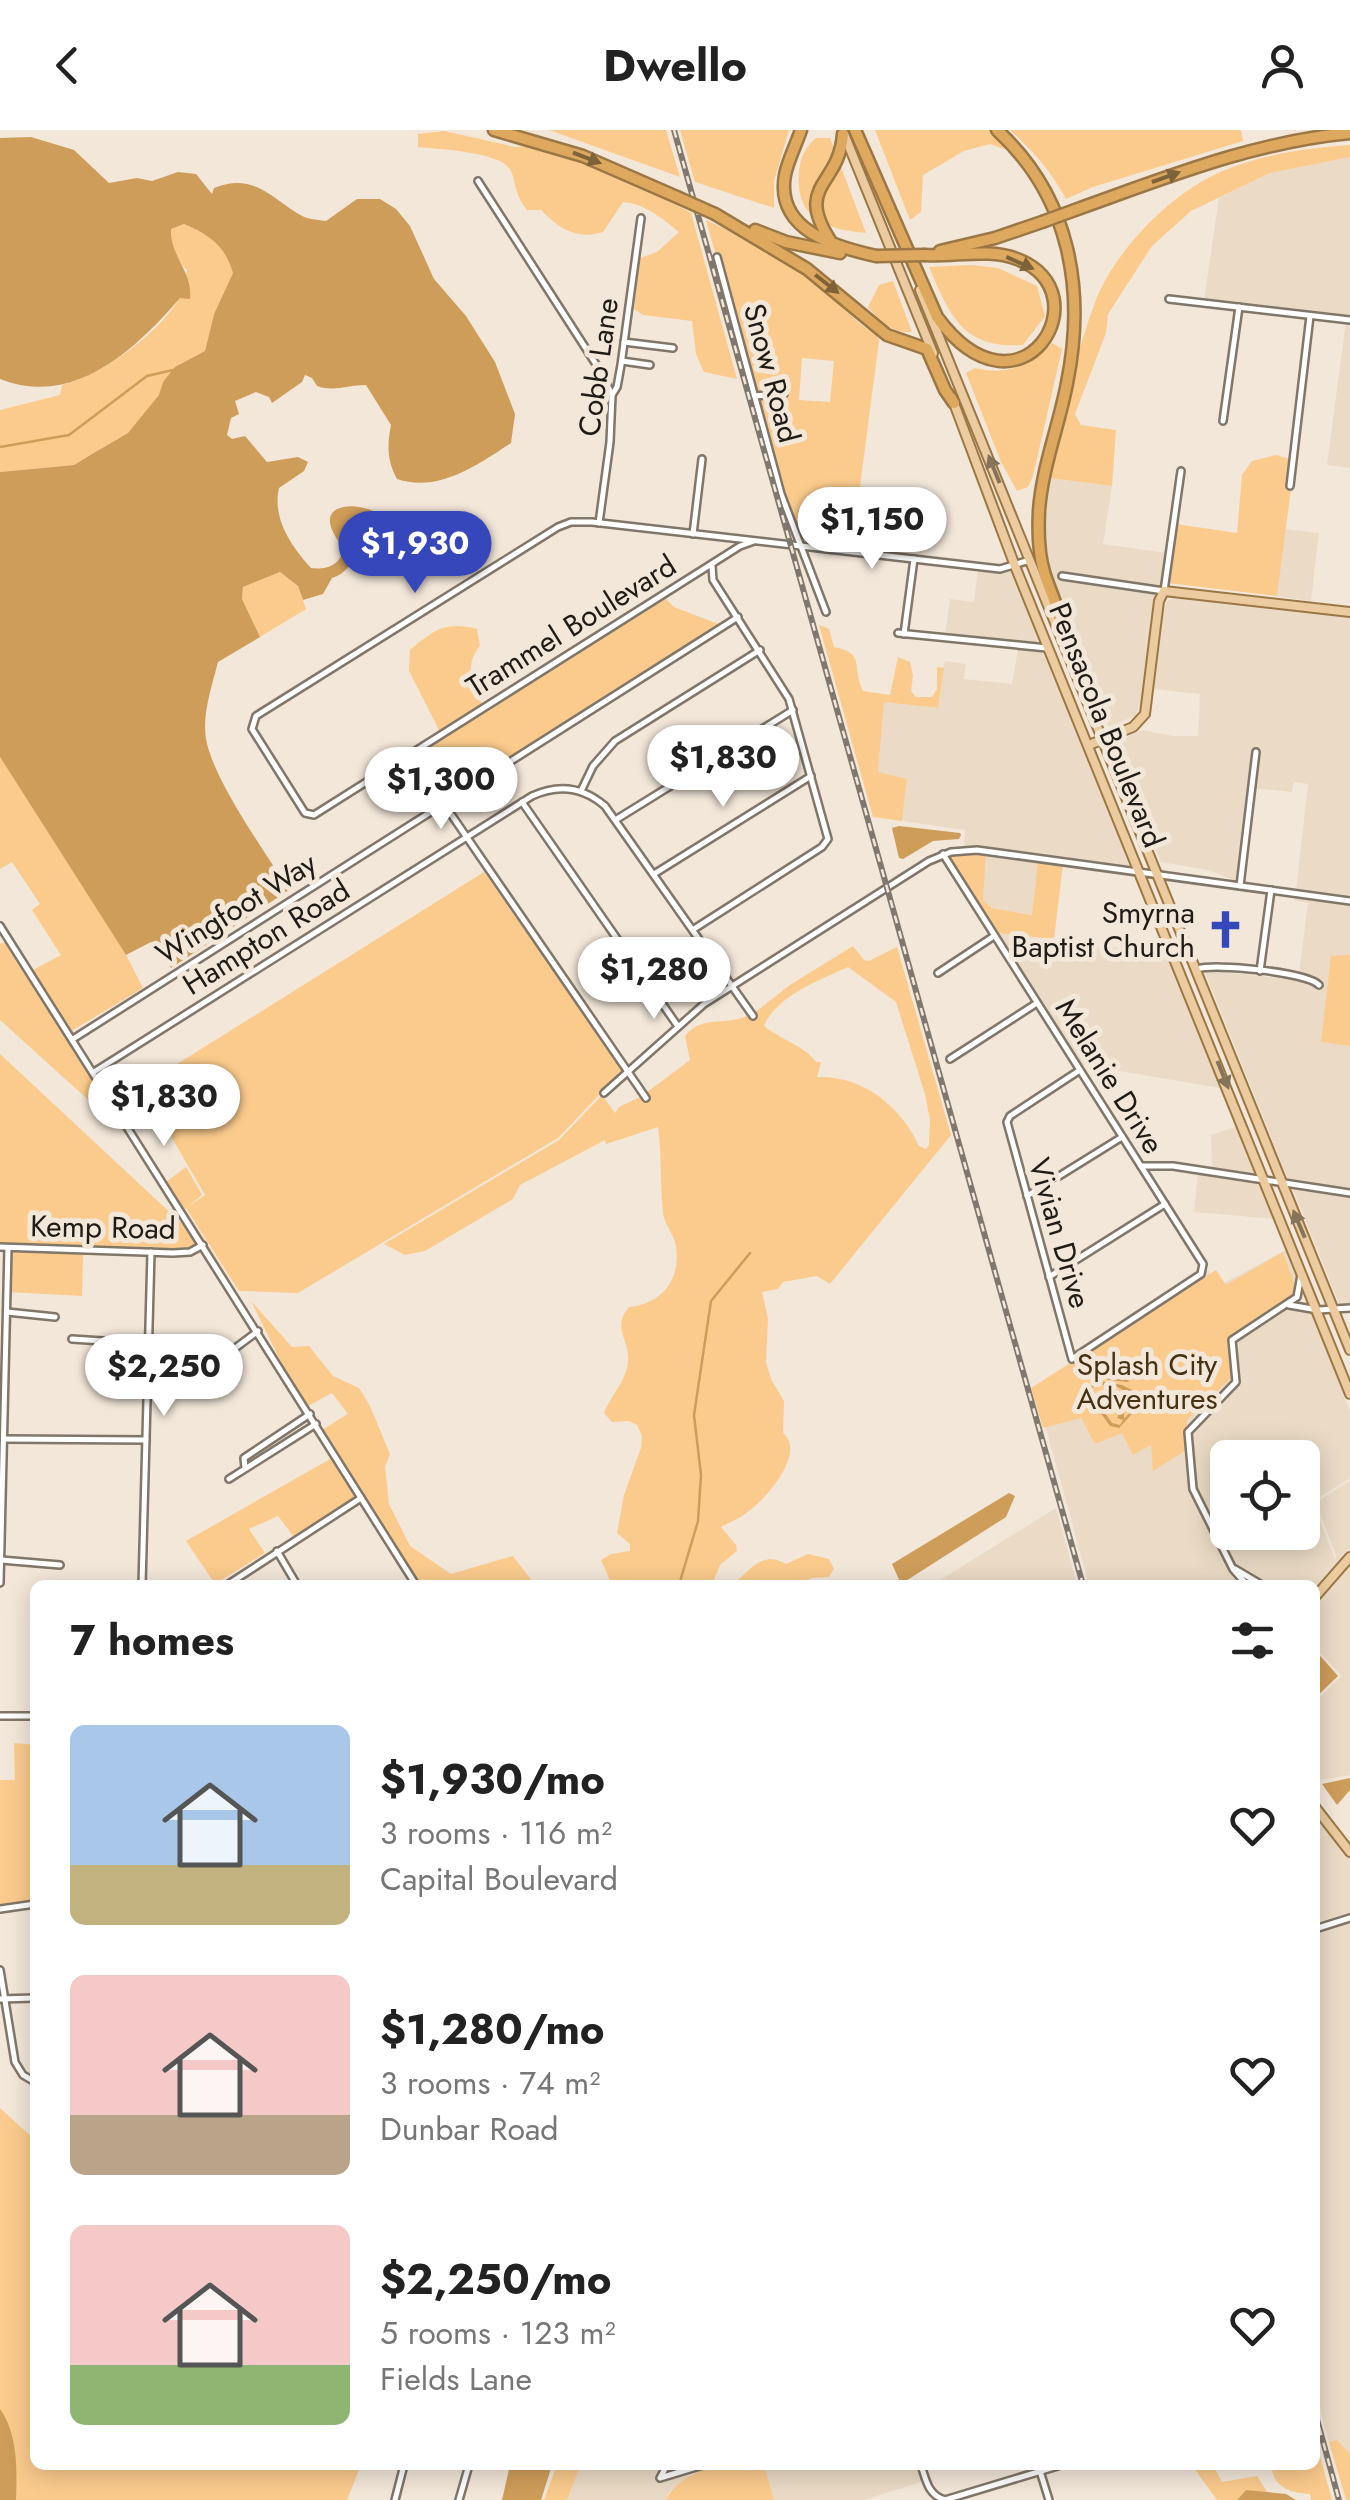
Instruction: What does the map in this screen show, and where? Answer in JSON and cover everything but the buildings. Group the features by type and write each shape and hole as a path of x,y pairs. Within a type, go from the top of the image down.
{"highway":[{"path":"494,130 583,156 715,214 797,244 876,256 925,254 1006,256 1036,270 1050,288 1054,302 1052,326 1045,339 1027,355 1006,361 980,357 957,342 936,317 890,206 873,174"},
{"path":"802,130 785,176 786,199 804,228 833,245 876,256"},
{"path":"998,130 1030,166 1048,194 1064,234 1075,283 1074,348 1039,510 1042,566 1061,620 1058,631"},
{"path":"833,245 817,219 816,202 821,185 841,156 847,131"},
{"name":"Pensacola Boulevard","path":"847,131 873,174"},
{"path":"925,254 995,238 1234,154 1350,133"},
{"path":"715,214 807,269 887,335 926,348 954,403"}],"main road":[{"name":"Pensacola Boulevard","path":"847,131 1015,566 1350,1394"},
{"name":"Pensacola Boulevard","path":"873,174 1350,1350"},
{"path":"1015,566 1033,574 1058,631 1044,635"},
{"path":"1089,745 1133,727 1145,714 1159,601 1164,591 1350,612"},
{"path":"1172,954 1188,948"},
{"path":"1197,1012 1211,1007"},
{"path":"1240,1116 1255,1111"},
{"path":"1320,1591 1350,1557"},
{"path":"1320,1813 1350,1852"}],"street":[{"path":"478,181 612,395"},
{"name":"Cobb Lane","path":"600,523 612,395 622,361 641,218"},
{"name":"Snow Road","path":"717,257 753,396 799,546 826,612"},
{"path":"1169,299 1350,320"},
{"path":"1223,422 1239,307"},
{"path":"1290,486 1310,316"},
{"path":"624,342 673,348"},
{"path":"622,361 650,366"},
{"path":"753,396 784,394"},
{"path":"693,534 702,459"},
{"path":"1062,576 1164,591 1180,471"},
{"name":"Trammel Boulevard","path":"600,523 579,521 558,527 252,720 252,729 305,814 311,816 740,546 754,541"},
{"path":"600,523 1000,570 1031,559"},
{"path":"914,559 901,634 1050,648"},
{"path":"692,929 824,846 828,835 784,688 713,580 713,563"},
{"path":"728,624 730,605"},
{"name":"Wingfoot Way","path":"73,1038 738,617"},
{"path":"753,1016 616,819 598,800 580,791 593,766 615,742 760,650"},
{"path":"616,819 793,710"},
{"path":"1240,886 1256,752"},
{"path":"654,874 811,776"},
{"name":"Hampton Road","path":"94,1072 522,802 549,790 580,791"},
{"path":"522,802 677,1024"},
{"path":"444,804 646,1098"},
{"path":"604,1092 677,1024 944,854 977,850 1350,901"},
{"name":"Melanie Drive","path":"944,854 1203,1262 1203,1271 1072,1358"},
{"path":"1260,972 1271,890"},
{"path":"0,926 413,1580"},
{"path":"938,972 994,936"},
{"path":"0,941 8,937"},
{"path":"1196,969 1211,966 1308,978 1319,986"},
{"path":"950,1059 1037,1003"},
{"name":"Vivian Drive","path":"1072,1358 1007,1119 1080,1070"},
{"path":"1026,1196 1122,1137"},
{"path":"1141,1166 1172,1166 1350,1193"},
{"path":"1049,1277 1165,1204"},
{"name":"Kemp Road","path":"0,1248 190,1252 203,1245"},
{"path":"0,1583 8,1248"},
{"path":"142,1580 151,1252"},
{"path":"1243,1580 1193,1489 1188,1432 1236,1382 1232,1340 1286,1306 1299,1292 1300,1268"},
{"path":"1286,1306 1350,1308"},
{"path":"6,1312 54,1317"},
{"path":"223,1361 258,1331"},
{"path":"72,1339 148,1344"},
{"path":"245,1468 244,1458 310,1414"},
{"path":"229,1479 316,1424"},
{"path":"5,1439 146,1440"},
{"path":"235,1580 361,1498"},
{"path":"277,1552 294,1580"},
{"path":"1,1560 60,1565"},
{"path":"1233,1568 1253,1580"},
{"path":"0,1716 30,1716"},
{"path":"0,1909 30,1905"},
{"path":"1320,1927 1350,1918"},
{"path":"0,1970 16,2062 21,2073 30,2079"},
{"path":"2,1999 30,1998"},
{"path":"395,2500 403,2470"},
{"path":"460,2500 468,2470"},
{"path":"664,2470 660,2478 686,2470"},
{"path":"923,2470 929,2490 940,2499 950,2500 1046,2470"},
{"path":"1040,2472 1049,2500"}],"shaded area":[{"path":"31,137 74,150 109,183 137,178 152,181 178,172 196,174 212,194 214,188 228,184 251,185 310,219 326,221 357,199 380,199 396,209 410,226 434,279 466,316 495,362 515,414 511,443 442,480 412,482 397,479 389,453 391,425 366,385 323,388 305,375 302,382 272,403 269,397 256,392 235,401 239,414 231,418 227,435 232,439 245,436 267,462 298,457 308,462 304,471 279,488 278,510 285,531 311,568 331,566 339,560 343,550 330,517 343,507 365,508 387,520 394,529 332,578 323,594 303,600 298,586 280,572 243,587 242,599 260,637 218,662 206,710 206,739 229,795 289,890 171,968 151,942 126,955 0,757 0,472 74,465 128,433 159,395 175,367 205,351 214,314 233,273 226,255 209,237 184,224 171,229 174,248 188,280 190,299 180,298 123,354 78,380 53,386 27,386 0,379 0,138"},
{"path":"1350,157 1350,317 1204,300 1219,198 1270,173"},
{"path":"1346,322 1350,323 1350,468 1327,465"},
{"path":"1049,478 1112,486 1103,544 1167,553 1163,582 1157,587 1060,574 1060,579 1155,593 1141,704 1135,716 1108,727 1050,579 1045,531"},
{"path":"1284,529 1319,533 1311,601 1277,596"},
{"path":"978,569 1010,571 1041,646 945,636 950,599 974,602"},
{"path":"1177,596 1350,616 1350,898 1296,891 1308,784 1294,782 1292,792 1254,788 1258,749 1254,749 1238,882 1208,870 1161,862 1114,744 1142,730 1198,736 1200,694 1154,689 1165,602"},
{"path":"1018,649 1043,652 1130,867 964,846 965,830 902,821 907,779 878,773 884,701 938,708 945,661 966,664 964,679 1012,684"},
{"path":"892,828 961,835 959,839 933,841 903,859 899,858"},
{"path":"986,854 1038,861 1033,915 992,908 983,900"},
{"path":"1295,896 1350,904 1350,955 1322,1042 1350,1046 1350,1190 1289,1182 1204,970 1308,981 1321,988 1317,978 1299,974 1308,903 1294,900"},
{"path":"995,933 1165,954 1220,1088 1079,1064"},
{"path":"1236,1127 1256,1175 1212,1169 1211,1135"},
{"path":"1198,1172 1258,1181 1274,1219 1194,1212"},
{"path":"1292,1187 1350,1196 1350,1305 1340,1306"},
{"path":"1286,1250 1298,1280 1295,1295 1230,1338 1234,1380 1185,1431 1191,1490 1210,1529 1210,1550 1220,1550 1238,1580 1088,1580 1037,1396 1071,1361 1208,1271 1220,1285"},
{"path":"1287,1308 1311,1311 1350,1411 1350,1478 1320,1497 1320,1440 1210,1440 1210,1517 1195,1488 1190,1433 1238,1383 1235,1340"},
{"path":"1126,1357 1135,1369 1128,1382 1102,1379 1101,1374"},
{"path":"1099,1381 1122,1385 1140,1394 1140,1405 1119,1428 1110,1426 1090,1398 1090,1385","holes":["1097,1384 1114,1386 1108,1387 1108,1399 1116,1399 1116,1386 1138,1399 1124,1419 1124,1406 1131,1402 1128,1396 1122,1397 1116,1406 1120,1412 1117,1418 1123,1420 1120,1425 1112,1423 1093,1396 1092,1388"]},
{"path":"1350,1481 1350,1548 1337,1559 1320,1513 1320,1500"},
{"path":"1009,1493 1015,1496 1006,1517 907,1580 899,1580 892,1564"},
{"path":"1056,1508 1076,1580 940,1580"},
{"path":"1320,1520 1335,1559 1350,1551 1320,1587 1320,1580 1260,1580 1235,1566 1227,1550 1320,1550"},
{"path":"1350,1561 1350,1775 1320,1780 1320,1697 1342,1676 1320,1652 1320,1596"},
{"path":"1320,1656 1338,1676 1320,1693"},
{"path":"1350,1778 1350,1790 1337,1805 1322,1784"},
{"path":"1320,1817 1350,1856 1350,1916 1320,1925"},
{"path":"1350,1921 1350,2454 1337,2440 1329,2442 1320,2409 1320,1930"},
{"path":"0,2409 13,2441 16,2500 0,2500"},
{"path":"509,2470 550,2470 541,2500 502,2500"},
{"path":"579,2470 662,2470 658,2477 661,2481 701,2470 669,2492 666,2500 567,2500"},
{"path":"765,2470 921,2470 924,2481 864,2500 774,2500"},
{"path":"1246,2490 1286,2494 1296,2500 1237,2500"}],"green space":[{"path":"549,130 666,130 680,177"},
{"path":"680,130 789,130 774,181 774,208 695,182"},
{"path":"875,130 992,130 1013,152 990,144 964,151 923,175 921,212 910,220"},
{"path":"1010,130 1241,130 1243,141 1066,199 1041,162"},
{"path":"444,131 515,147 550,150 636,182 691,213 737,379 704,372 696,354 692,321 643,315 634,309 640,258 657,252 679,232 646,209 623,202 603,232 585,235 569,231 541,210 527,210 509,168 503,163 467,152 418,147 418,134"},
{"path":"816,138 830,138 866,233 816,219 802,201 801,161"},
{"path":"1350,145 1350,157 1270,173 1191,211 1152,246 1108,314 1106,333 1075,414 1081,425 1116,430 1112,486 1049,478 1096,300 1117,261 1148,224 1185,192 1223,171 1285,153"},
{"path":"706,220 805,271 859,323 876,334 879,341 852,547 836,545 836,526 822,523 820,544 796,541 756,399 786,397 786,392 754,393","holes":["802,358 834,361 830,402 799,400"]},
{"path":"184,224 215,242 233,273 214,314 205,351 163,382 160,395 128,433 74,465 0,472 0,410 60,395 62,385 94,373 142,340 178,301 187,270 174,251 171,229"},
{"path":"929,267 998,268 1037,286 1045,316 1023,345 1003,345 972,335 952,314"},
{"path":"893,281 912,332 892,328 868,307 879,285"},
{"path":"1052,343 1062,349 1033,476 1028,487 1017,491 1001,462 966,373 975,368 997,371 1017,367 1036,358"},
{"path":"1276,455 1290,459 1287,488 1291,489 1277,596 1168,583 1176,524 1237,533 1242,475 1252,461"},
{"path":"280,572 298,586 306,609 260,637 242,599 243,587"},
{"path":"660,593 440,732 409,671 410,650 433,632 456,626 477,629 480,646 472,660 471,675 482,704"},
{"path":"664,597 674,607 721,625 433,804 411,757"},
{"path":"819,625 829,629 834,647 854,657 863,691 890,695 898,657 910,662 911,691 916,697 932,697 937,689 937,667 944,668 938,708 884,702 878,772 907,779 902,821 873,817"},
{"path":"0,757 143,988 73,1030 73,1035 31,971 61,955 32,910 40,904 12,862 0,869"},
{"path":"986,854 983,900 992,908 1032,915 1038,861 1063,864 1054,939 995,933 947,856"},
{"path":"484,872 623,1070 558,1138 298,1293 239,1291 186,1208 205,1195 142,1086"},
{"path":"7,941 136,1143 0,1020 0,944"},
{"path":"853,946 869,961 897,947 951,1135 830,1284 817,1276 783,1282 778,1289 762,1292 768,1319 766,1362 784,1401 783,1433 790,1451 782,1474 766,1496 721,1527 737,1551 720,1565 714,1580 610,1580 601,1560 630,1551 630,1544 617,1533 642,1436 637,1425 629,1421 612,1422 604,1413 627,1368 622,1322 629,1307 661,1294 676,1266 675,1242 663,1213 658,1127 606,1144 605,1140 520,1185 513,1199 425,1251 405,1255 384,1244 559,1140 602,1095 615,1113 642,1096 645,1101 648,1099 646,1093 690,1060 685,1036 692,1029 749,1015 753,1020 754,1013 790,985","holes":["848,967 896,1002 930,1120 926,1149 919,1146 902,1118 878,1096 849,1081 817,1077 821,1062 764,1026 788,998"]},
{"path":"1350,955 1350,1046 1321,1042 1331,956"},
{"path":"0,1054 192,1233 200,1245 173,1250 0,1245"},
{"path":"173,1144 202,1195 185,1209 235,1287 166,1182 186,1167"},
{"path":"10,1251 83,1253 82,1296 9,1292"},
{"name":"Splash City Adventures","path":"1283,1252 1297,1290 1294,1296 1228,1337 1233,1376 1187,1420 1185,1451 1153,1471 1151,1445 1133,1455 1122,1433 1095,1444 1081,1418 1043,1428 1031,1388 1216,1270 1226,1285"},
{"path":"251,1301 292,1347 309,1346 333,1376 359,1388 390,1454 385,1467 389,1504 410,1546 451,1574 513,1556 531,1580 416,1580 322,1430 348,1414 332,1393 308,1406 285,1370"},
{"path":"327,1447 357,1497 294,1537 278,1516 249,1529 265,1553 221,1580 212,1580 186,1541 332,1458"},
{"path":"808,1554 829,1559 834,1569 829,1577 808,1580 738,1580 763,1561 786,1564"},
{"path":"14,1743 30,1745 30,1902 0,1906 0,1780 15,1780"},
{"path":"0,2108 30,2135 30,2470 359,2470 347,2500 0,2500"},
{"path":"1337,2440 1350,2454 1350,2500 1346,2500 1329,2442"},
{"path":"1320,2456 1332,2500 1311,2500 1310,2494 1279,2484 1273,2470 1320,2470"},
{"path":"555,2470 579,2470 567,2500 544,2500"},
{"path":"703,2470 765,2470 774,2500 666,2500 680,2482"},
{"path":"1196,2470 1216,2470 1222,2482 1257,2476 1268,2493 1246,2490 1237,2500 1217,2500"}],"waterway":[{"path":"0,447 69,435 147,376 173,370"},
{"path":"680,1580 698,1521 701,1475 694,1415 711,1301 750,1253"}],"railway":[{"path":"674,130 1082,1580"},
{"path":"1320,2430 1339,2500"}],"place":[{"name":"Smyrna Baptist Church","path":"1225,929"}]}
